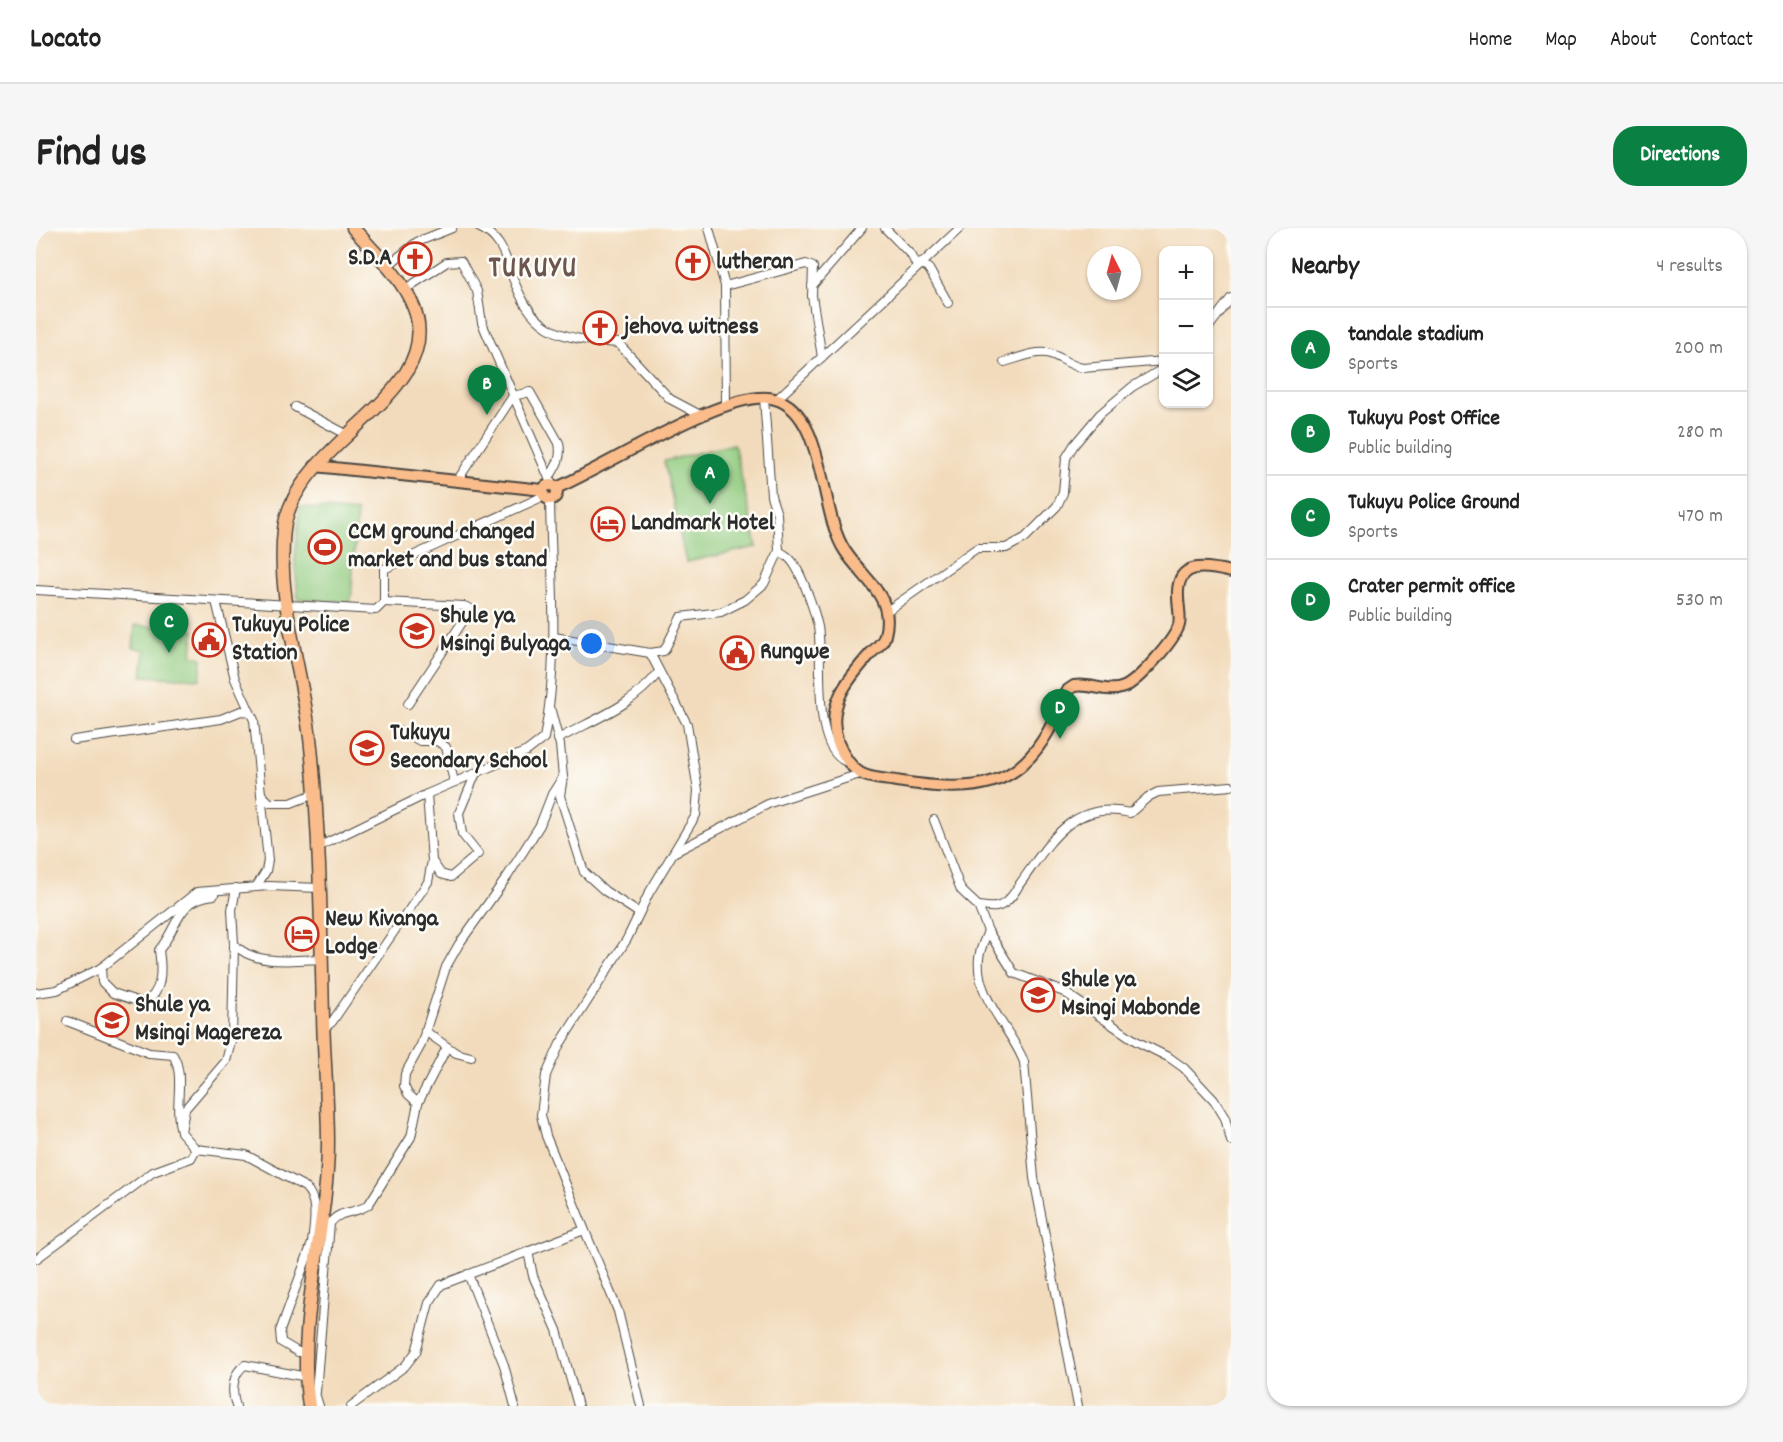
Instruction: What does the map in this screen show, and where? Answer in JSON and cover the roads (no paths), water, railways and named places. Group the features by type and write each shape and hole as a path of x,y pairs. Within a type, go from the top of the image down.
{"highway":[{"path":"309,1406 306,1352 315,1322 316,1243 326,1223 328,1146 320,888 314,794 305,696 286,605 281,568 284,526 290,504 315,466 396,388 413,363 419,325 404,290 353,228"}],"main road":[{"path":"315,466 549,489 726,406 765,398 777,399 789,406 804,422 814,448 839,542 884,598 887,611 885,638 849,677 839,694 833,714 834,732 847,762 860,774 942,788 981,784 1003,777 1025,763 1049,732 1068,690 1074,686 1110,690 1133,682 1171,639 1179,624 1180,581 1188,570 1202,566 1231,572"}],"street":[{"path":"386,267 417,242 452,228"},
{"path":"480,228 490,233 503,249 512,278 531,313 543,327 564,336 618,343 669,399 702,416"},
{"path":"709,228 725,286 726,406"},
{"path":"812,286 861,228"},
{"path":"885,228 919,265 929,269 948,303"},
{"path":"777,399 960,228"},
{"path":"316,848 427,794 527,751 544,738 550,707 554,637 549,489 482,323 477,291 461,261 447,262 404,290"},
{"path":"725,286 806,264 813,267 812,286 822,357"},
{"path":"1213,323 1231,298"},
{"path":"1004,362 1022,356 1047,353 1072,366 1083,368 1159,361"},
{"path":"887,611 977,548 1006,548 1025,538 1057,506 1063,493 1066,458 1087,430 1100,414 1132,387 1159,371"},
{"path":"36,590 376,610 384,602 384,569 549,489 560,458 559,443 532,393 513,396 457,481"},
{"path":"554,637 650,653 664,651 681,617 721,612 764,584 779,551 777,514 771,496 765,398"},
{"path":"295,407 346,434"},
{"path":"779,551 791,559 801,577 818,627 822,718 830,746 837,758 847,762"},
{"path":"216,601 235,679 254,720 268,860 266,870 256,887"},
{"path":"384,602 464,606 471,609 408,704"},
{"path":"640,1406 618,1311 546,1136 542,1115 546,1075 561,1044 627,939 682,835 696,815 698,790 687,724 678,702 658,672 650,653"},
{"path":"558,739 643,692 658,672"},
{"path":"550,707 558,739 563,777 560,796 584,872 604,891 639,913"},
{"path":"74,740 212,720 241,711 250,712"},
{"path":"402,731 420,741 437,741 446,747 454,782"},
{"path":"432,861 441,874 451,877 478,854 462,834 459,813 476,773"},
{"path":"675,852 770,803 860,774"},
{"path":"418,1103 408,1094 404,1086 405,1074 425,1031 446,967 540,825 552,794 563,777"},
{"path":"978,906 996,907 1009,900 1059,830 1074,819 1098,811 1116,809 1130,813 1148,797 1158,792 1231,786"},
{"path":"261,795 270,803 291,803 314,794"},
{"path":"324,1029 332,1022 428,882 432,861 427,794"},
{"path":"934,820 961,890 978,906 988,931 1014,973 1064,992 1136,1041 1170,1058 1184,1068 1214,1100 1225,1118 1231,1141"},
{"path":"36,993 57,990 101,968 197,892 256,887 320,888"},
{"path":"181,1132 185,1109 226,1060 232,1038 234,944 232,910 236,888"},
{"path":"101,968 102,982 113,993 142,1003 151,999 163,974 159,950 168,940 179,912 193,900 228,893 236,888"},
{"path":"988,931 979,957 980,969 989,1006 1018,1044 1024,1062 1034,1178 1078,1406"},
{"path":"234,944 247,954 283,961 322,959"},
{"path":"67,1021 149,1053 173,1055 179,1065 177,1120 181,1132 196,1149 246,1155 311,1192 315,1214 316,1243 280,1331 281,1341 298,1352 306,1352"},
{"path":"425,1031 456,1053 471,1057"},
{"path":"319,1406 316,1392 315,1322 326,1223 344,1211 362,1210 369,1204 411,1137 418,1103 447,1047"},
{"path":"36,1259 153,1172 191,1158 196,1149"},
{"path":"351,1406 405,1366 416,1352 429,1303 441,1285 584,1230"},
{"path":"528,1251 533,1276 557,1330 578,1406"},
{"path":"468,1274 504,1365 515,1406"},
{"path":"236,1406 234,1377 238,1369 244,1365 306,1375 316,1392"}],"place":[{"name":"S.D.A","path":"415,259"},
{"name":"lutheran","path":"693,263"},
{"name":"jehova witness","path":"600,328"},
{"name":"Tukuyu Post Office","path":"487,415"},
{"name":"tandale stadium","path":"710,504"},
{"name":"Landmark Hotel","path":"608,524"},
{"name":"CCM ground changed market and bus stand","path":"325,547"},
{"name":"Shule ya Msingi Bulyaga","path":"417,631"},
{"name":"Tukuyu Police Station","path":"209,640"},
{"name":"Tukuyu Police Ground","path":"169,653"},
{"name":"Rungwe","path":"737,653"},
{"name":"Crater permit office","path":"1060,739"},
{"name":"Tukuyu Secondary School","path":"367,748"},
{"name":"New Kivanga Lodge","path":"302,934"},
{"name":"Shule ya Msingi Mabonde","path":"1038,995"},
{"name":"Shule ya Msingi Magereza","path":"112,1020"}],"district":[{"name":"TUKUYU","path":"533,270"}]}
